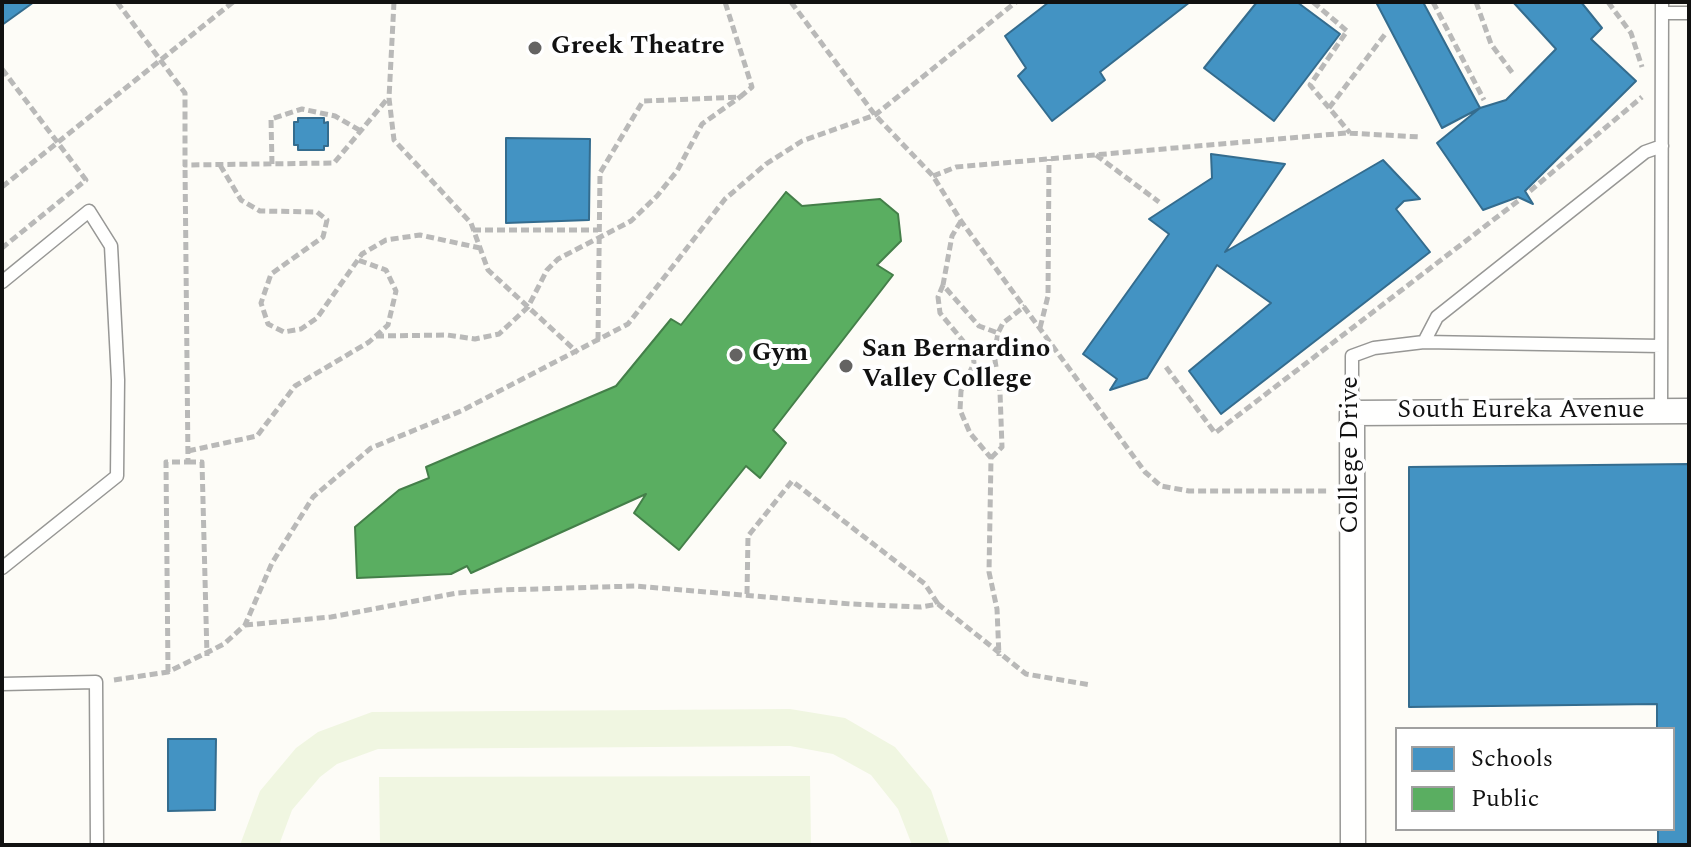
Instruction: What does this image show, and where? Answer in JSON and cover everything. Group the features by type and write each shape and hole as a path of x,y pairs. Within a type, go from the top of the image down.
{"street":[{"name":"South Eureka Avenue","path":"1352,413 1689,411"},
{"name":"College Drive","path":"1352,413 1353,845"}],"lane":[{"path":"1661,411 1662,8 1689,13"},
{"path":"1661,346 1424,342 1437,317 1645,152 1662,146"},
{"path":"2,282 89,211 111,246 118,380 117,476 2,568"},
{"name":"College Drive","path":"1352,413 1352,356 1374,348 1424,342"},
{"path":"2,684 96,682 97,845"}],"path":[{"path":"117,2 185,93 188,462"},
{"path":"2,187 233,2"},
{"path":"394,2 389,98 394,140 471,223 488,270 578,353"},
{"path":"376,336 447,335 475,339 499,334 528,307 547,270 558,259 598,234 631,221 677,171 702,124 752,87 725,2"},
{"path":"791,2 875,115 933,176 961,221 1145,472 1161,486 1189,491 1352,491"},
{"path":"96,682 168,672 207,656 245,625 272,563 313,497 371,448 461,411 578,353 628,324 725,199 766,164 802,141 875,115 1016,2"},
{"path":"1313,2 1347,31 1310,85 1350,133"},
{"path":"1433,2 1484,100"},
{"path":"1476,2 1491,44 1514,75"},
{"path":"1608,2 1631,33 1642,78"},
{"path":"1329,108 1386,33"},
{"path":"2,69 86,180 2,248"},
{"path":"1530,191 1642,100 1642,89"},
{"path":"598,340 600,173 643,101 740,97"},
{"path":"185,165 334,163 389,98"},
{"path":"272,164 271,119 302,109 335,116 361,131"},
{"path":"933,176 956,167 1350,133 1421,137"},
{"path":"1096,155 1159,202"},
{"path":"1040,328 1048,296 1049,159"},
{"path":"220,165 241,200 260,211 317,212 327,220 323,237 271,274 261,303 268,324 284,332 301,329 317,318 358,260 386,240 420,235 480,248"},
{"path":"1166,367 1215,433 1518,201"},
{"path":"961,221 952,236 938,297 940,313 973,353 974,363 961,391 960,410 970,433 991,458 989,572 997,609 999,656"},
{"path":"473,230 598,234"},
{"path":"188,451 257,436 295,386 376,336 388,325 396,291 386,270 358,260"},
{"path":"943,285 979,326 998,333"},
{"path":"991,458 1002,447 1000,392 994,354 998,333 1003,323 1025,306"},
{"path":"973,353 994,354"},
{"path":"168,672 166,462 202,462 207,656"},
{"path":"747,594 748,536 792,481 925,584 938,604 999,656 1026,674 1091,685"},
{"path":"245,625 331,617 457,593 501,590 635,586 851,604 921,607 938,604"}],"green space":[{"path":"790,709 845,718 895,747 931,790 950,845 912,845 898,809 871,775 833,754 790,746 378,749 337,764 320,777 292,810 279,845 240,845 260,791 296,748 318,732 372,712"},
{"path":"810,776 811,845 380,845 379,777"}],"building: Schools":[{"path":"2,2 34,2 2,25"},
{"path":"1049,2 1190,2 1100,72 1105,80 1052,121 1018,76 1026,68 1005,36"},
{"path":"1257,2 1297,2 1340,34 1274,121 1204,68"},
{"path":"1376,2 1423,2 1480,108 1442,128"},
{"path":"1513,2 1581,2 1602,28 1591,39 1636,81 1525,191 1533,204 1518,197 1483,210 1437,143 1480,108 1506,100 1556,49"},
{"path":"298,118 324,118 324,123 328,122 328,146 324,146 324,150 298,150 298,145 294,145 294,122 298,122"},
{"path":"506,138 590,139 589,220 506,223"},
{"path":"1211,154 1285,164 1225,252 1383,160 1420,199 1404,201 1396,209 1430,252 1221,414 1189,371 1271,303 1217,265 1147,378 1110,390 1117,379 1083,354 1169,234 1149,219 1212,178"},
{"path":"1689,464 1689,845 1658,845 1658,831 1675,831 1675,727 1657,727 1657,704 1409,707 1409,467"},
{"path":"168,739 216,739 215,810 168,811"}],"building: Public":[{"name":"Gym","path":"786,192 802,206 880,199 898,214 901,241 877,265 893,275 773,430 786,443 760,478 746,466 679,550 634,513 646,494 471,573 467,566 451,574 357,578 355,527 399,490 429,478 426,467 616,386 671,319 681,325"}],"place":[{"name":"Greek Theatre","path":"535,48"},
{"name":"Gym","path":"736,355"},
{"name":"San Bernardino Valley College","path":"846,366"}]}
